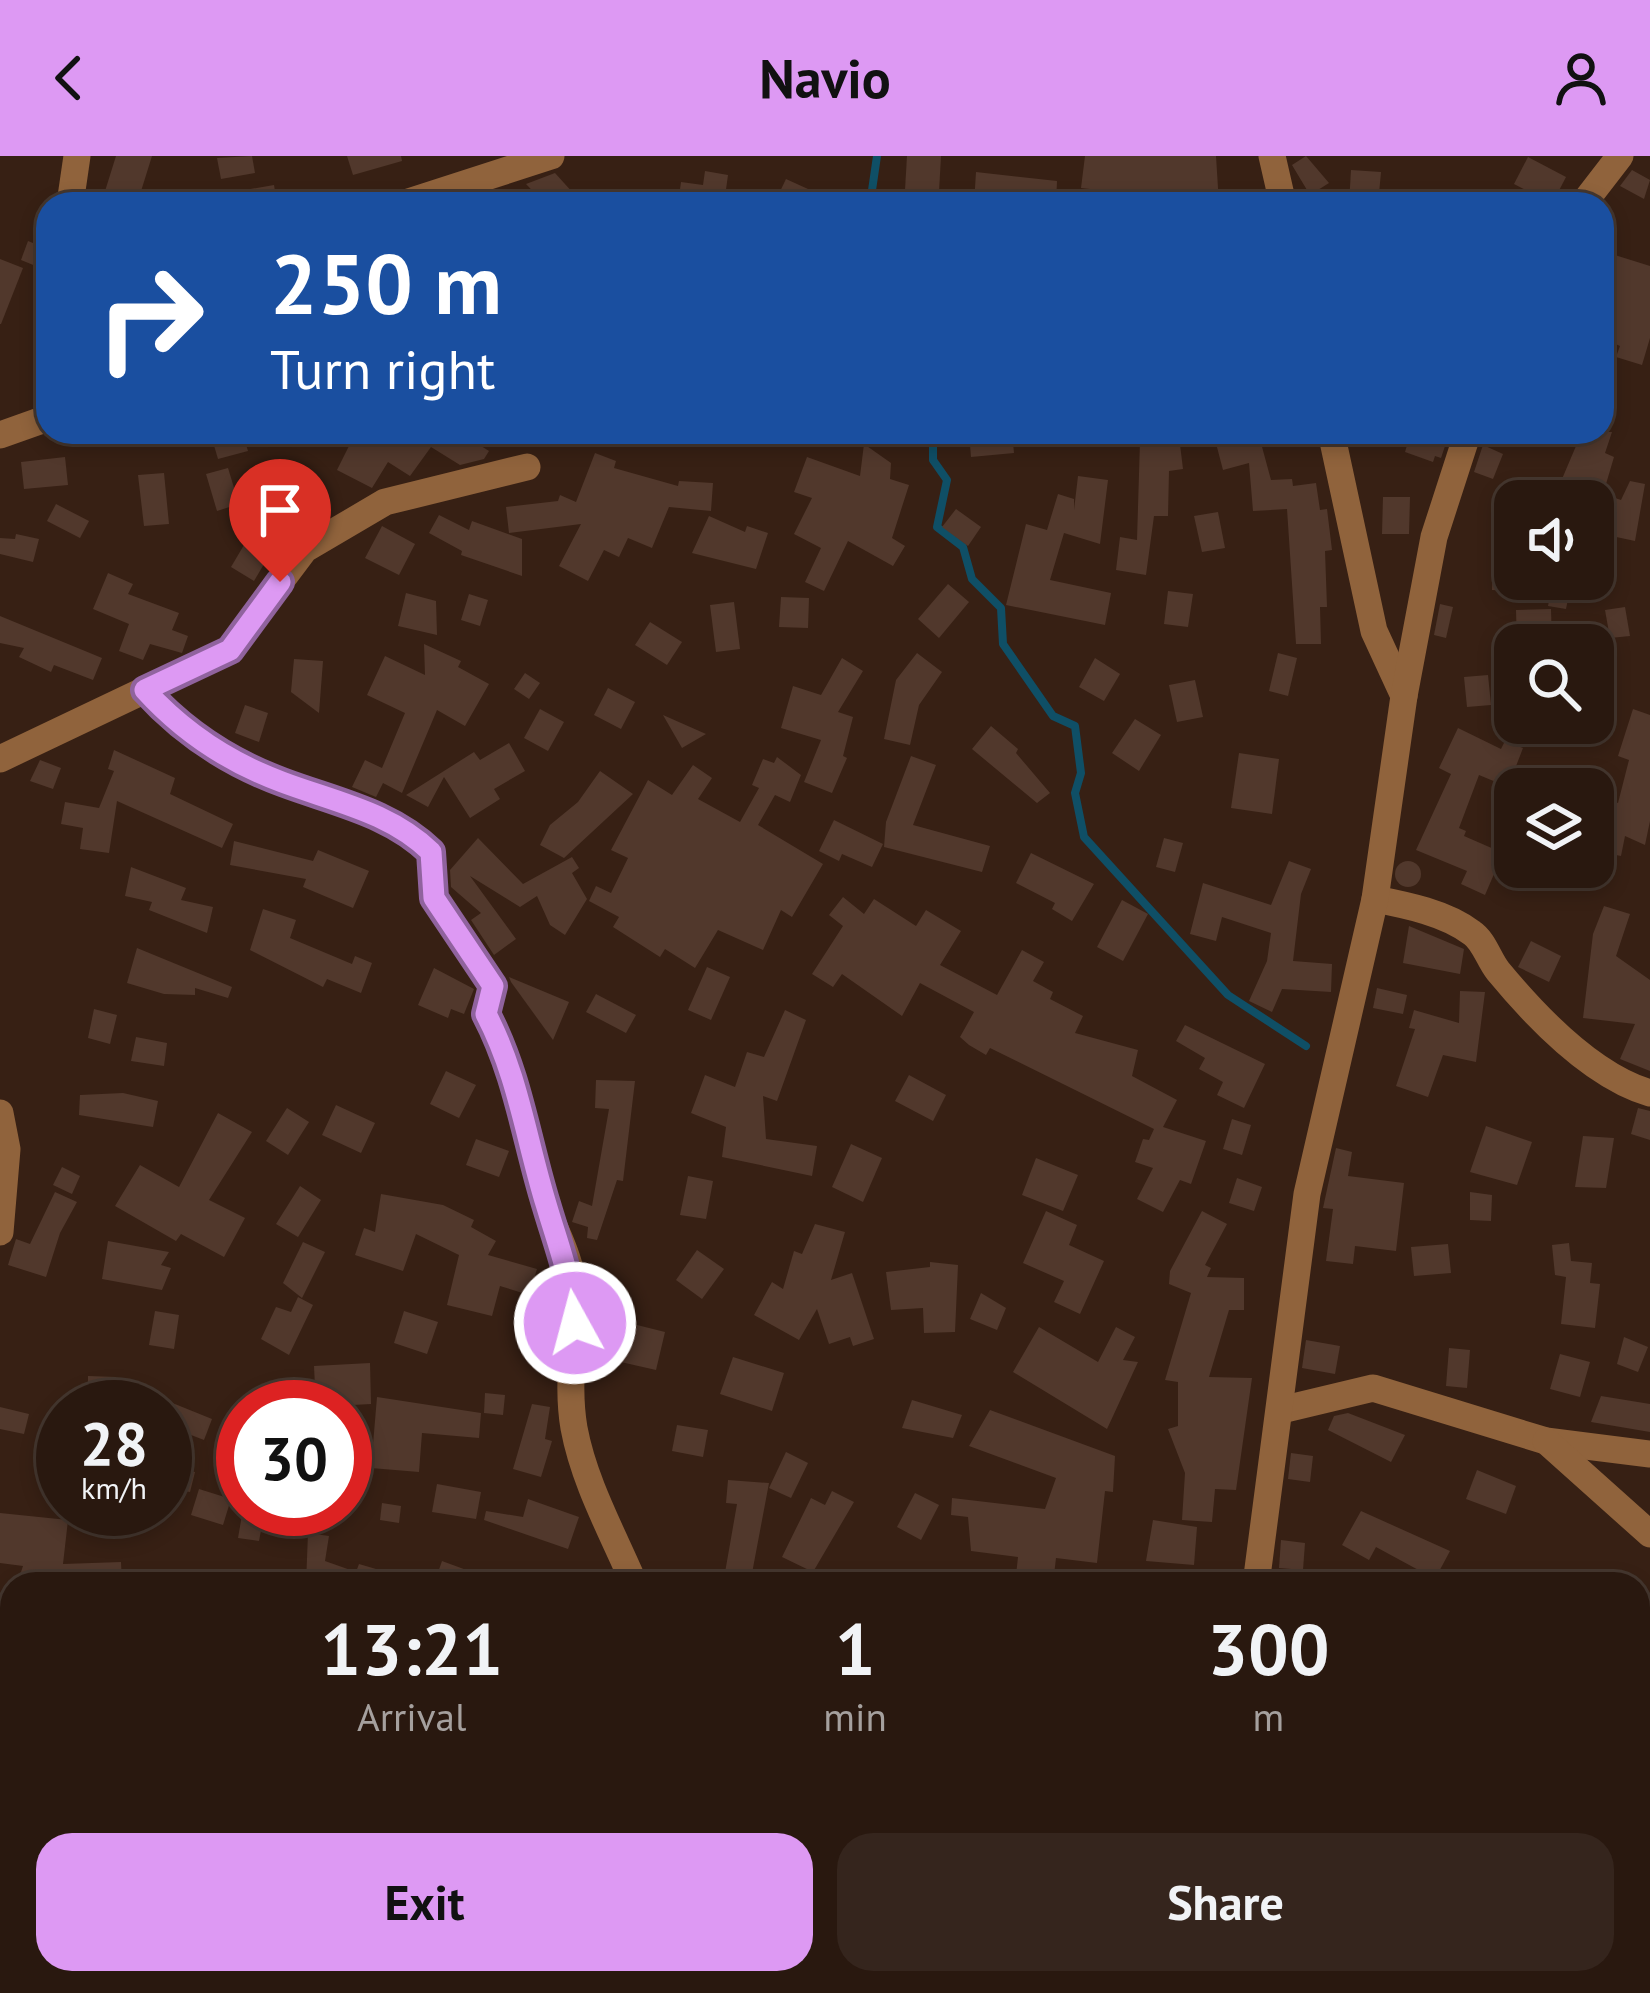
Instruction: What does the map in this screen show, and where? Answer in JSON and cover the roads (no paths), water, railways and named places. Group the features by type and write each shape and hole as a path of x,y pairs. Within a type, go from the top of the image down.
{"street":[{"path":"72,192 77,156"},
{"path":"438,192 550,156"},
{"path":"1272,156 1280,192"},
{"path":"1592,192 1621,156"},
{"path":"0,435 36,422"},
{"path":"1334,444 1374,631 1404,696"},
{"path":"1258,1572 1307,1194 1375,899 1404,696 1434,537 1464,444"},
{"path":"0,759 230,650 305,549 385,502 527,467"},
{"path":"145,690 176,724 210,747 276,780 405,826 431,852 434,898 493,986 486,1014 508,1058 546,1205 570,1269 575,1323 569,1382 574,1429 583,1465 630,1572"},
{"path":"1375,899 1443,918 1476,934 1496,968 1581,1052 1625,1086 1650,1093"},
{"path":"0,1232 7,1149 1,1120"},
{"path":"1281,1410 1372,1388 1546,1441 1650,1454"},
{"path":"1546,1441 1650,1534"}],"waterway":[{"path":"872,192 877,156"},
{"path":"933,444 933,460 947,480 937,527 963,547 972,579 1001,608 1003,644 1053,716 1075,726 1081,773 1075,793 1084,837 1228,995 1306,1046"}]}
